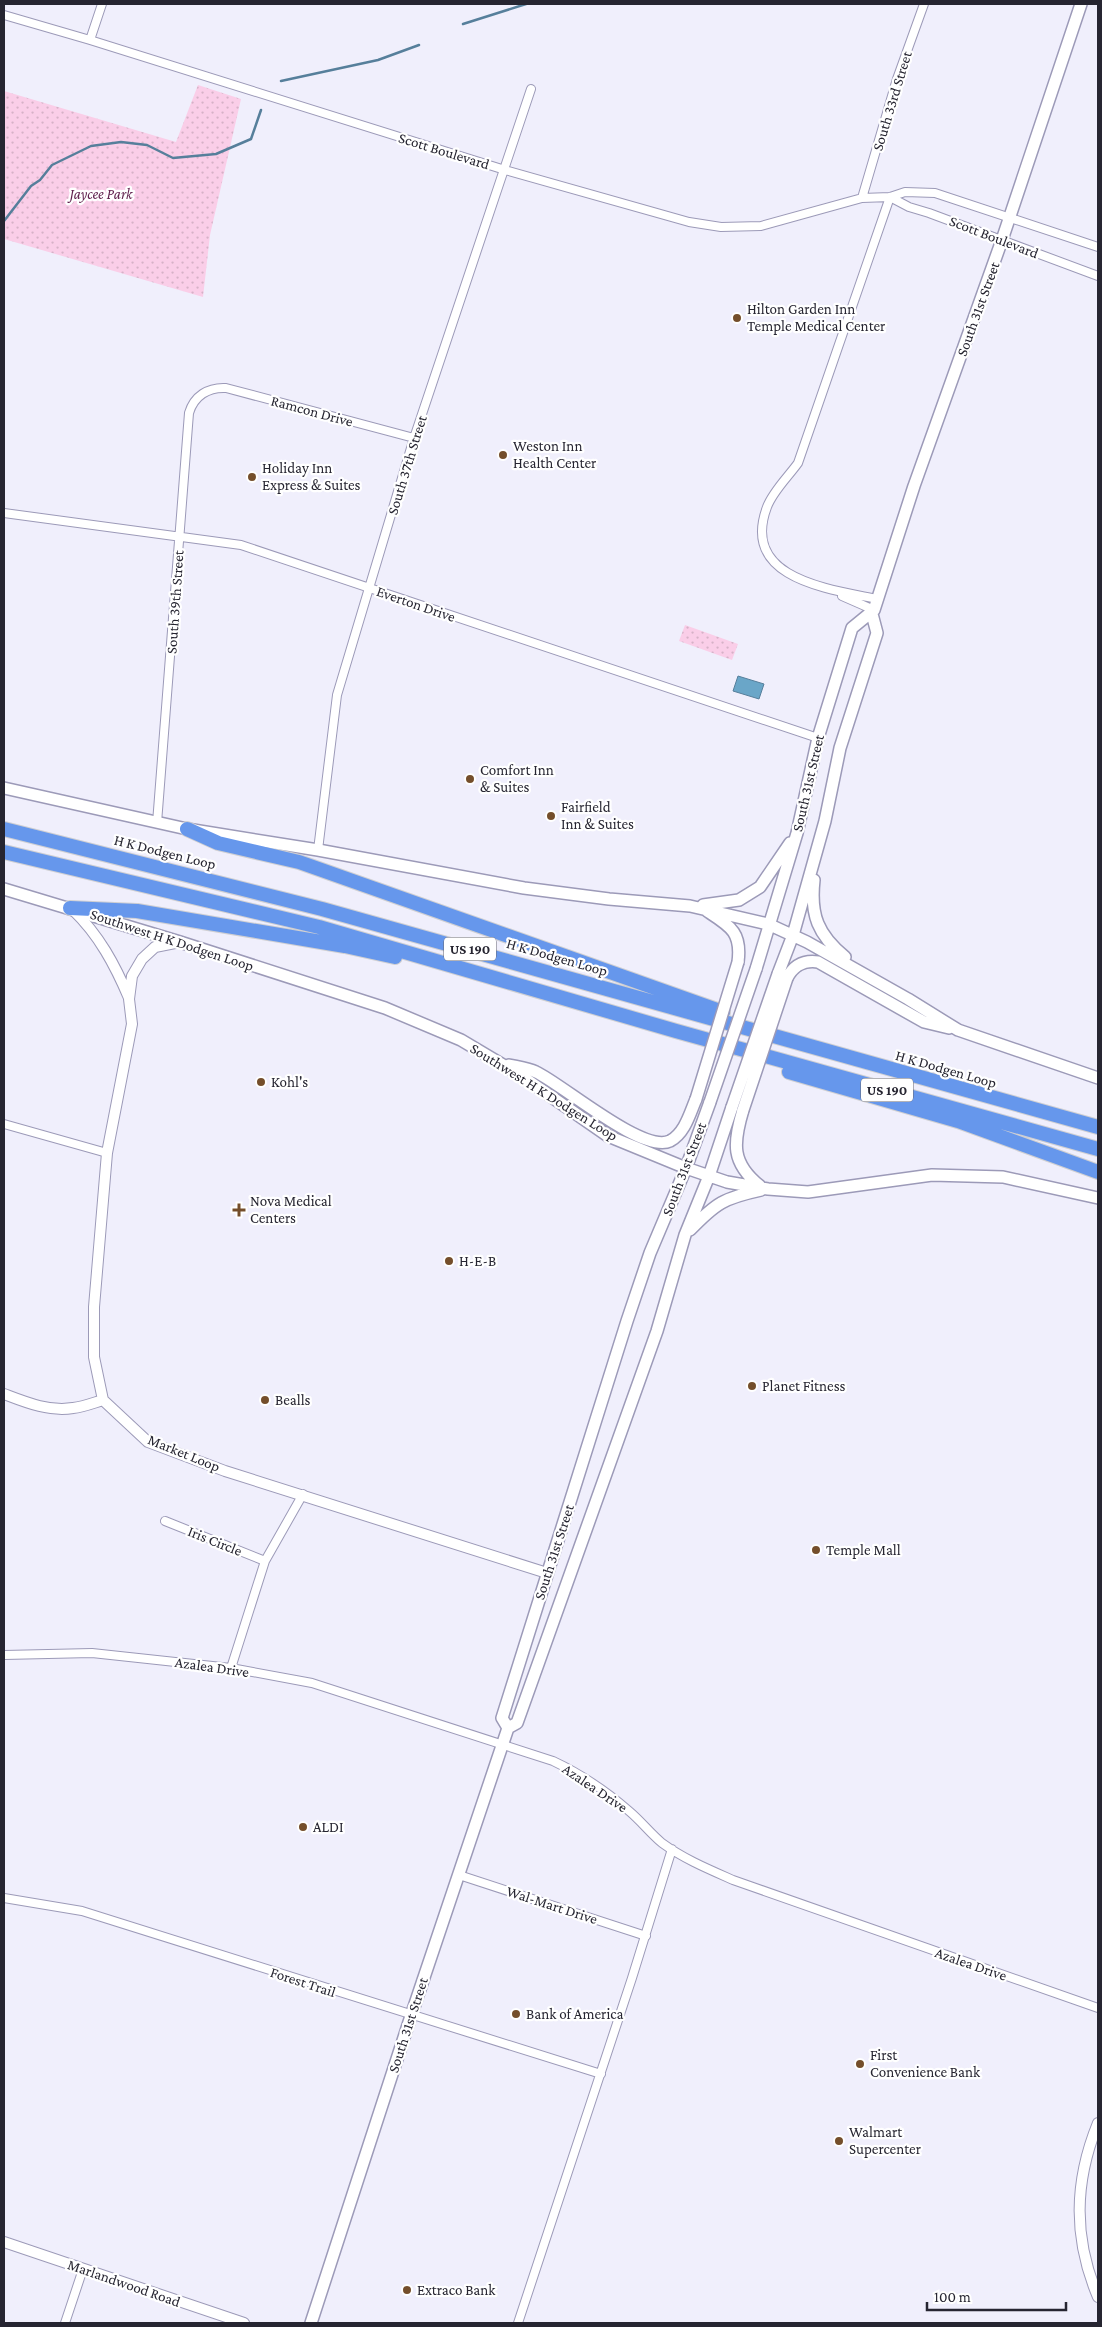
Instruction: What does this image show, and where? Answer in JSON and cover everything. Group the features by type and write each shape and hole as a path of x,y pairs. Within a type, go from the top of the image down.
{"highway":[{"name":"H K Dodgen Loop","path":"4,829 351,917 512,961 932,1082 1098,1127"},
{"path":"187,829 218,843 299,862 709,1008 878,1059 932,1082"},
{"name":"US 190","path":"4,852 319,926 525,985 676,1031 1098,1149"},
{"path":"70,908 138,911 326,943 525,985"},
{"path":"676,1031 773,1067 958,1121 1098,1172"}],"main road":[{"name":"South 31st Street","path":"311,2323 411,2016 508,1728 517,1723 656,1331 685,1235 737,1108 782,976 825,821 840,748 877,633 874,608 914,486 1010,218 1081,4"},
{"name":"South 31st Street","path":"508,1728 502,1718 650,1253 686,1168 756,969 768,924 797,834 818,738 852,628 874,608"},
{"path":"4,788 187,829 318,850 524,888 609,899 690,906 768,924 793,935 865,975 958,1030"},
{"path":"825,821 813,882 812,903 818,924 827,942 865,975"},
{"path":"690,906 739,900 760,887 797,834"},
{"name":"Southwest H K Dodgen Loop","path":"4,889 180,942 385,1008 461,1040 498,1062 608,1136 686,1168 727,1182 808,1192 932,1175 994,1176 1074,1191 1098,1198"},
{"path":"498,1062 535,1071 613,1123 652,1141 668,1142 677,1136 696,1099 738,962 740,946 734,931 702,908"},
{"path":"782,976 796,966 811,961 818,962 924,1022 958,1030 1098,1078"},
{"path":"737,1108 736,1151 741,1165 750,1178 765,1188"},
{"path":"685,1235 708,1211 722,1201 765,1188"}],"street":[{"path":"90,40 102,4"},
{"name":"South 33rd Street","path":"862,198 897,79 924,4"},
{"name":"Scott Boulevard","path":"4,15 90,40 505,170 689,222 721,227 761,226 862,198 890,197 904,192 935,193 1098,247"},
{"name":"South 37th Street","path":"318,850 337,695 414,438 531,89"},
{"path":"874,608 826,589 804,583 785,572 773,560 765,547 761,531 767,507 774,494 798,463 890,197"},
{"name":"Scott Boulevard","path":"890,197 909,207 1098,276"},
{"name":"Ramcon Drive","path":"210,389 226,388 414,438"},
{"name":"South 39th Street","path":"157,823 189,414 198,397 210,389"},
{"name":"Everton Drive","path":"4,513 180,535 241,545 818,738"},
{"path":"70,908 90,926 117,970 129,999"},
{"path":"4,1394 39,1406 55,1408 72,1408 103,1400 94,1357 94,1317 107,1153 132,1024 129,999 132,976 142,959 155,947 180,942"},
{"path":"4,1124 107,1153"},
{"name":"Market Loop","path":"103,1400 148,1442 225,1470 547,1573"},
{"path":"231,1668 265,1561 303,1494"},
{"name":"Iris Circle","path":"166,1521 265,1561"},
{"name":"Azalea Drive","path":"4,1655 92,1653 231,1668 312,1683 553,1761 576,1772 630,1811 672,1849 688,1860 733,1880 1098,2008"},
{"path":"518,2323 646,1936 672,1849"},
{"name":"Wal-Mart Drive","path":"459,1874 646,1936"},
{"name":"Forest Trail","path":"4,1898 82,1911 411,2016 601,2074"},
{"path":"1098,2123 1090,2144 1082,2177 1078,2209 1081,2241 1089,2276 1098,2297"},
{"name":"Marlandwood Road","path":"4,2242 244,2323"},
{"path":"65,2323 83,2269"}],"green space":[{"name":"Jaycee Park","path":"198,85 241,99 210,235 203,297 4,239 4,91 176,142"},
{"path":"685,625 738,644 732,660 679,641"}],"water":[{"path":"738,676 764,684 759,699 733,691"}],"waterway":[{"path":"463,24 526,4"},
{"path":"281,81 378,60 419,45"},
{"path":"4,221 31,186 40,180 52,165 91,146 121,142 147,145 173,158 216,154 251,139 261,110"}],"place":[{"name":"Hilton Garden Inn Temple Medical Center","path":"737,318"},
{"name":"Weston Inn Health Center","path":"503,455"},
{"name":"Holiday Inn Express & Suites","path":"252,477"},
{"name":"Comfort Inn & Suites","path":"470,779"},
{"name":"Fairfield Inn & Suites","path":"551,816"},
{"name":"Kohl's","path":"261,1082"},
{"name":"Nova Medical Centers","path":"239,1210"},
{"name":"H-E-B","path":"449,1261"},
{"name":"Planet Fitness","path":"752,1386"},
{"name":"Bealls","path":"265,1400"},
{"name":"Temple Mall","path":"816,1550"},
{"name":"ALDI","path":"303,1827"},
{"name":"Bank of America","path":"516,2014"},
{"name":"First Convenience Bank","path":"860,2064"},
{"name":"Walmart Supercenter","path":"839,2141"},
{"name":"Extraco Bank","path":"407,2290"}]}
